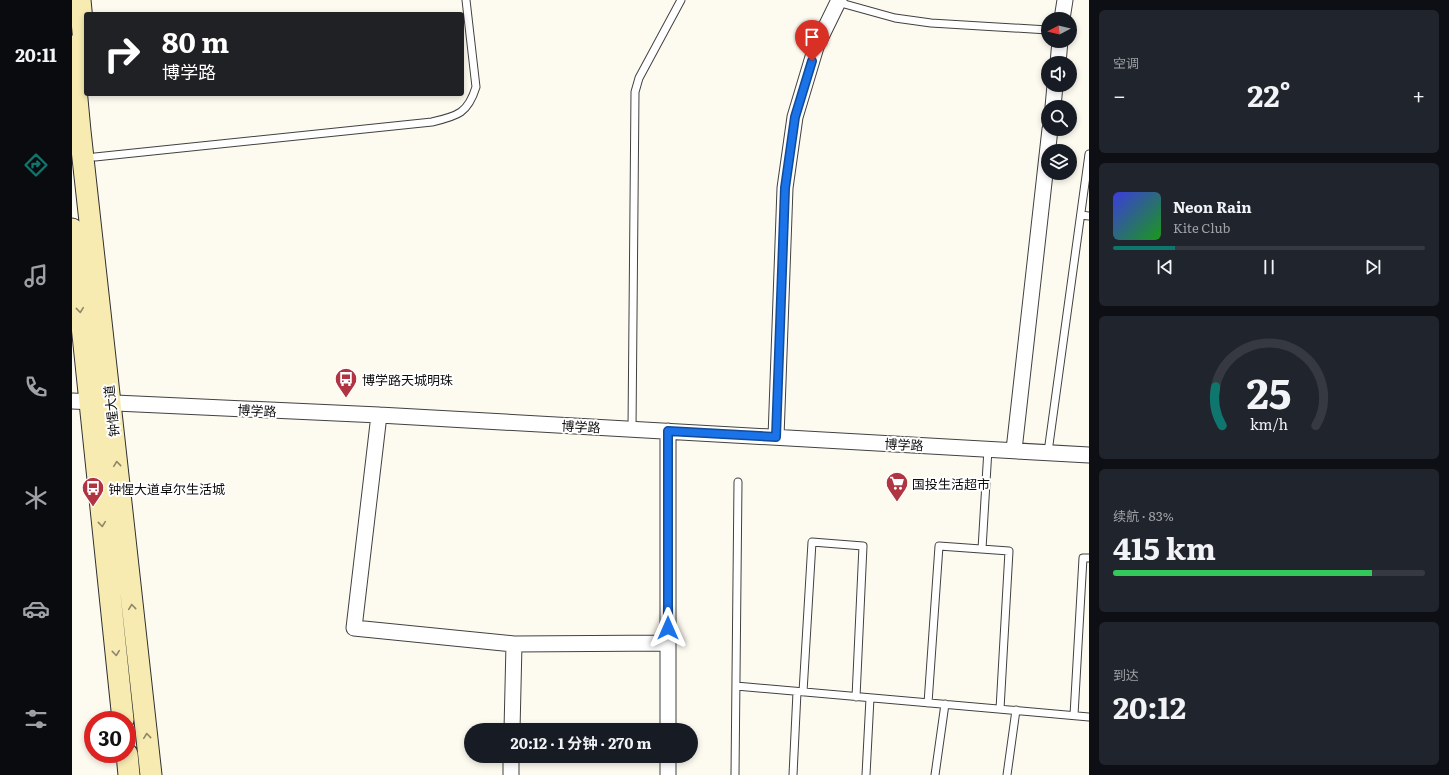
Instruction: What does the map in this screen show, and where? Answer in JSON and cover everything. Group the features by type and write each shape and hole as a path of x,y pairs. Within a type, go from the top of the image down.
{"main road":[{"path":"80,0 84,42"},
{"name":"钟惺大道","path":"72,46 80,131 151,775"},
{"path":"89,96 113,343 110,403"},
{"name":"钟惺大道","path":"72,229 81,401 122,711"},
{"path":"72,353 81,401"},
{"path":"128,763 129,775"}],"street":[{"path":"1063,12 1064,0"},
{"path":"776,437 785,188 795,117 816,47 838,1"},
{"path":"1014,450 1049,136"},
{"name":"博学路","path":"81,401 379,415 1089,454"},
{"path":"379,415 354,628 514,644 668,643"},
{"path":"668,431 668,723"},
{"path":"512,723 514,644"},
{"path":"510,775 511,763"},
{"path":"668,763 668,775"}],"lane":[{"path":"95,157 432,122 452,118 464,110 472,99 476,87 466,0"},
{"path":"632,429 635,92 640,78 681,0"},
{"path":"838,1 895,18 931,23 1041,30"},
{"path":"1048,452 1089,154"},
{"path":"1081,215 1089,216"},
{"path":"982,549 988,449"},
{"path":"735,775 738,482"},
{"path":"793,775 812,542 863,546 856,697"},
{"path":"928,703 938,546 1008,551 1000,709"},
{"path":"1074,715 1083,558 1089,558"},
{"path":"736,686 1089,717"},
{"path":"866,775 870,698"},
{"path":"935,775 945,704"},
{"path":"1007,775 1016,710"}],"place":[{"name":"博学路天城明珠","path":"346,398"},
{"name":"国投生活超市","path":"897,502"},
{"name":"钟惺大道卓尔生活城","path":"93,508"}],"route":[{"path":"668,628 668,431 776,437 785,188 795,117 812,61"}]}
